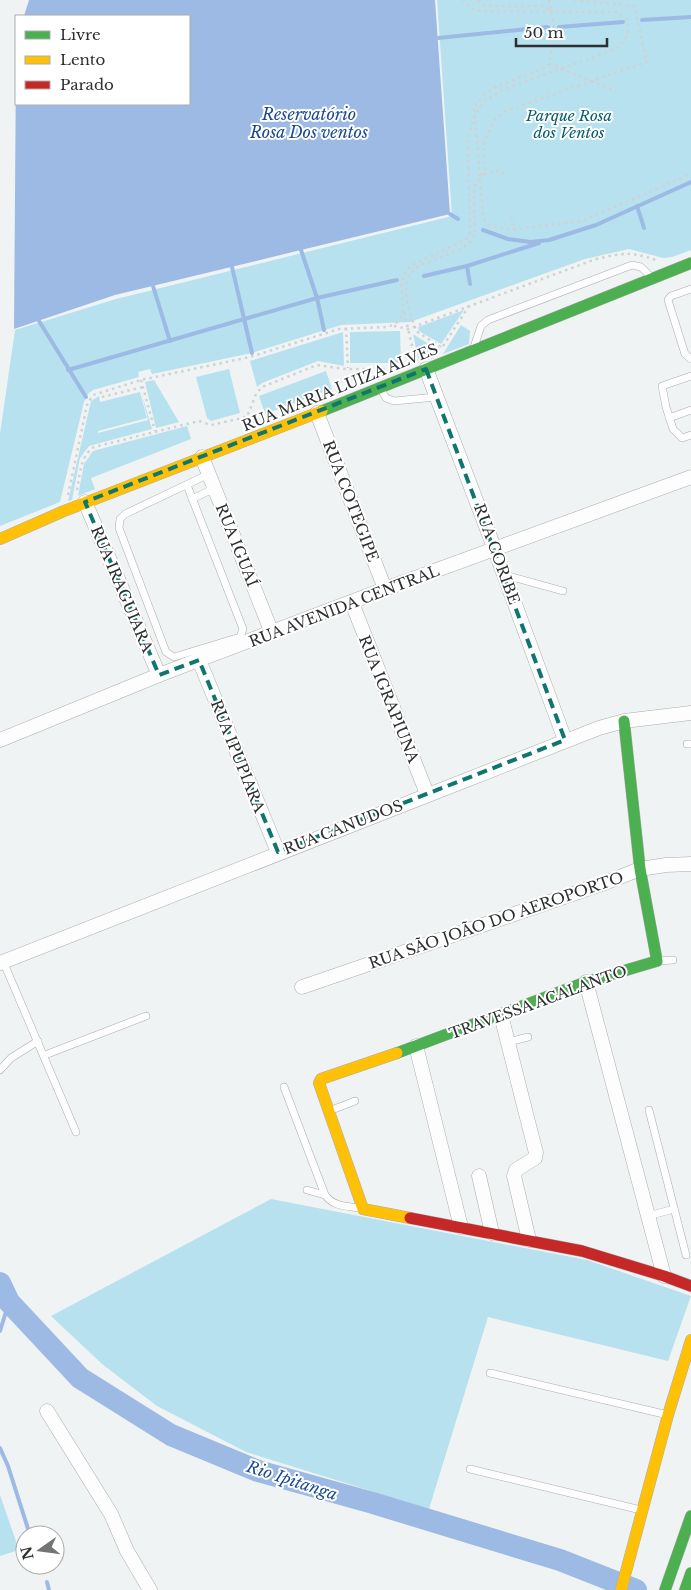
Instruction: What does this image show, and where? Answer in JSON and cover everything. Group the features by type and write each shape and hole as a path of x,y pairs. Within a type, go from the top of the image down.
{"main road":[{"name":"RUA MARIA LUIZA ALVES","path":"0,539 64,511 81,498 202,457 317,413 421,368 474,350 691,263"},
{"path":"624,721 640,869 657,961"},
{"name":"TRAVESSA ACALANTO","path":"363,1209 328,1112 319,1083 321,1079 501,1015 586,982 657,961"},
{"path":"363,1209 582,1251 688,1285"},
{"path":"621,1590 668,1416 691,1340"},
{"path":"666,1587 691,1516"},
{"path":"685,1590 691,1573"}],"street":[{"name":"RUA CORIBE","path":"421,368 436,397 496,550 564,740"},
{"name":"RUA COTEGIPE","path":"317,413 386,590"},
{"name":"RUA IGUAÍ","path":"202,457 272,632"},
{"name":"RUA AVENIDA CENTRAL","path":"0,740 159,675 691,477"},
{"name":"RUA IRAGUIARA","path":"81,498 159,675"},
{"name":"RUA IGRAPIUNA","path":"352,603 427,794"},
{"name":"RUA IPUPIARA","path":"199,660 278,852"},
{"name":"RUA CANUDOS","path":"2,962 564,740 624,721 691,713"},
{"name":"RUA SÃO JOÃO DO AEROPORTO","path":"302,987 602,884 640,869 691,864"},
{"path":"586,982 664,1276"},
{"path":"501,1015 536,1153 535,1158 516,1170 514,1176 529,1240"},
{"path":"416,1046 461,1227"},
{"path":"479,1176 492,1233"},
{"path":"47,1411 111,1514 128,1551 150,1590"}],"lane":[{"path":"474,350 481,326 488,320 632,265 641,267 652,279"},
{"path":"691,289 671,296 668,300 685,354 691,359"},
{"path":"691,376 662,386 673,429 682,438 691,435"},
{"path":"380,387 386,398 394,401 436,397"},
{"path":"669,418 691,410"},
{"path":"187,485 242,626 242,632 240,637 174,658 166,652 118,526 120,519 125,514 209,474"},
{"path":"192,499 215,488"},
{"path":"505,575 563,591"},
{"path":"657,961 673,960"},
{"path":"2,962 76,1132"},
{"path":"44,1055 146,1016"},
{"path":"508,1042 528,1037"},
{"path":"0,1070 11,1058 38,1041"},
{"path":"284,1087 325,1195 330,1202 335,1204 363,1209"},
{"path":"328,1112 355,1101"},
{"path":"650,1110 686,1255"},
{"path":"307,1190 325,1195"},
{"path":"648,1216 674,1209"},
{"path":"490,1373 668,1416"},
{"path":"470,1469 642,1510"}],"path":[{"path":"421,368 404,311 402,282 412,265 466,239 470,234 468,140 473,120 479,108 485,101 502,90 616,49 627,38 629,28 627,20 617,12 480,11 472,9 463,0"},
{"path":"478,0 483,5 488,6 544,6 551,11"},
{"path":"549,0 555,32 549,64 544,68 491,89 476,104 474,109 484,220 491,226 514,230 582,221 691,174"},
{"path":"484,174 484,142 490,128 501,113 647,62 634,6 604,1 576,0"},
{"path":"549,64 616,91"},
{"path":"442,348 416,331 406,293 406,282 415,269 470,242 475,233 474,187 484,174 502,170 503,174"},
{"path":"511,217 514,230"},
{"path":"393,325 408,329 596,259 617,254 634,253 661,261"},
{"path":"64,511 90,399 98,393 142,380 250,357 346,328 387,327 399,320 404,311"},
{"path":"346,328 348,368"},
{"path":"81,498 82,465 90,449 199,421 211,425 247,417 256,394 262,387 317,365 348,368 394,368"},
{"path":"142,380 155,431"},
{"path":"102,397 143,387"}],"highlighted area":[{"path":"426,369 565,740 278,852 199,660 159,675 85,502"}],"green space":[{"name":"Parque Rosa dos Ventos","path":"437,0 691,0 691,250 672,257 663,258 629,249 585,259 410,322 341,325 252,353 152,374 150,369 138,372 139,377 93,390 87,395 60,502 0,526 0,434 15,330 116,299 452,216"},
{"path":"464,310 441,344 419,331 418,327"},
{"path":"461,325 470,331 469,344 443,354"},
{"path":"400,331 401,363 350,363 350,332"},
{"path":"343,332 344,366 318,361 262,383 257,387 250,361"},
{"path":"413,334 438,350 433,358 419,362"},
{"path":"229,369 240,413 211,421 207,418 196,377"},
{"path":"326,371 332,389 265,414 259,396"},
{"path":"154,380 179,422 156,428 145,382"},
{"path":"141,391 152,429 89,446 80,458 72,500 68,501 91,401 99,396 100,402 140,392 147,418 98,431 98,433 148,420"},
{"path":"187,426 191,439 91,478 95,489 78,496 84,464 93,451"},
{"path":"271,1199 587,1260 691,1296 668,1361 488,1317 429,1509 246,1452 157,1406 102,1364 51,1316"},
{"path":"0,1495 15,1538 15,1551 0,1556"}],"water":[{"name":"Reservatório Rosa Dos ventos","path":"29,0 435,0 450,214 115,295 14,329 16,105 190,105 190,15 24,15"}],"waterway":[{"path":"642,20 691,17"},
{"path":"559,27 623,22"},
{"path":"438,38 548,27"},
{"path":"483,230 508,239 530,242 549,240 596,225 691,182"},
{"path":"637,206 644,228"},
{"path":"450,214 458,219"},
{"path":"424,276 467,266 539,243"},
{"path":"301,250 317,298 324,330"},
{"path":"467,266 470,284"},
{"path":"232,267 252,353"},
{"path":"68,370 317,298 397,280"},
{"path":"153,286 170,341"},
{"path":"39,321 86,397"},
{"name":"Rio Ipitanga","path":"0,1283 9,1302 80,1378 171,1435 258,1471 373,1503 560,1560 636,1590"},
{"path":"0,1331 9,1302"},
{"path":"0,1448 8,1466 27,1525"},
{"path":"47,1582 49,1590"}],"traffic: fast":[{"path":"322,411 691,263"},
{"path":"397,1053 586,982 657,961 640,869 624,721"},
{"path":"665,1590 691,1516"},
{"path":"685,1590 691,1573"}],"traffic: slow":[{"path":"0,539 64,511 322,411"},
{"path":"397,1053 321,1079 319,1083 363,1209 410,1218"},
{"path":"621,1590 668,1415 691,1340"}],"traffic: jam":[{"path":"410,1218 582,1251 691,1286"}]}
